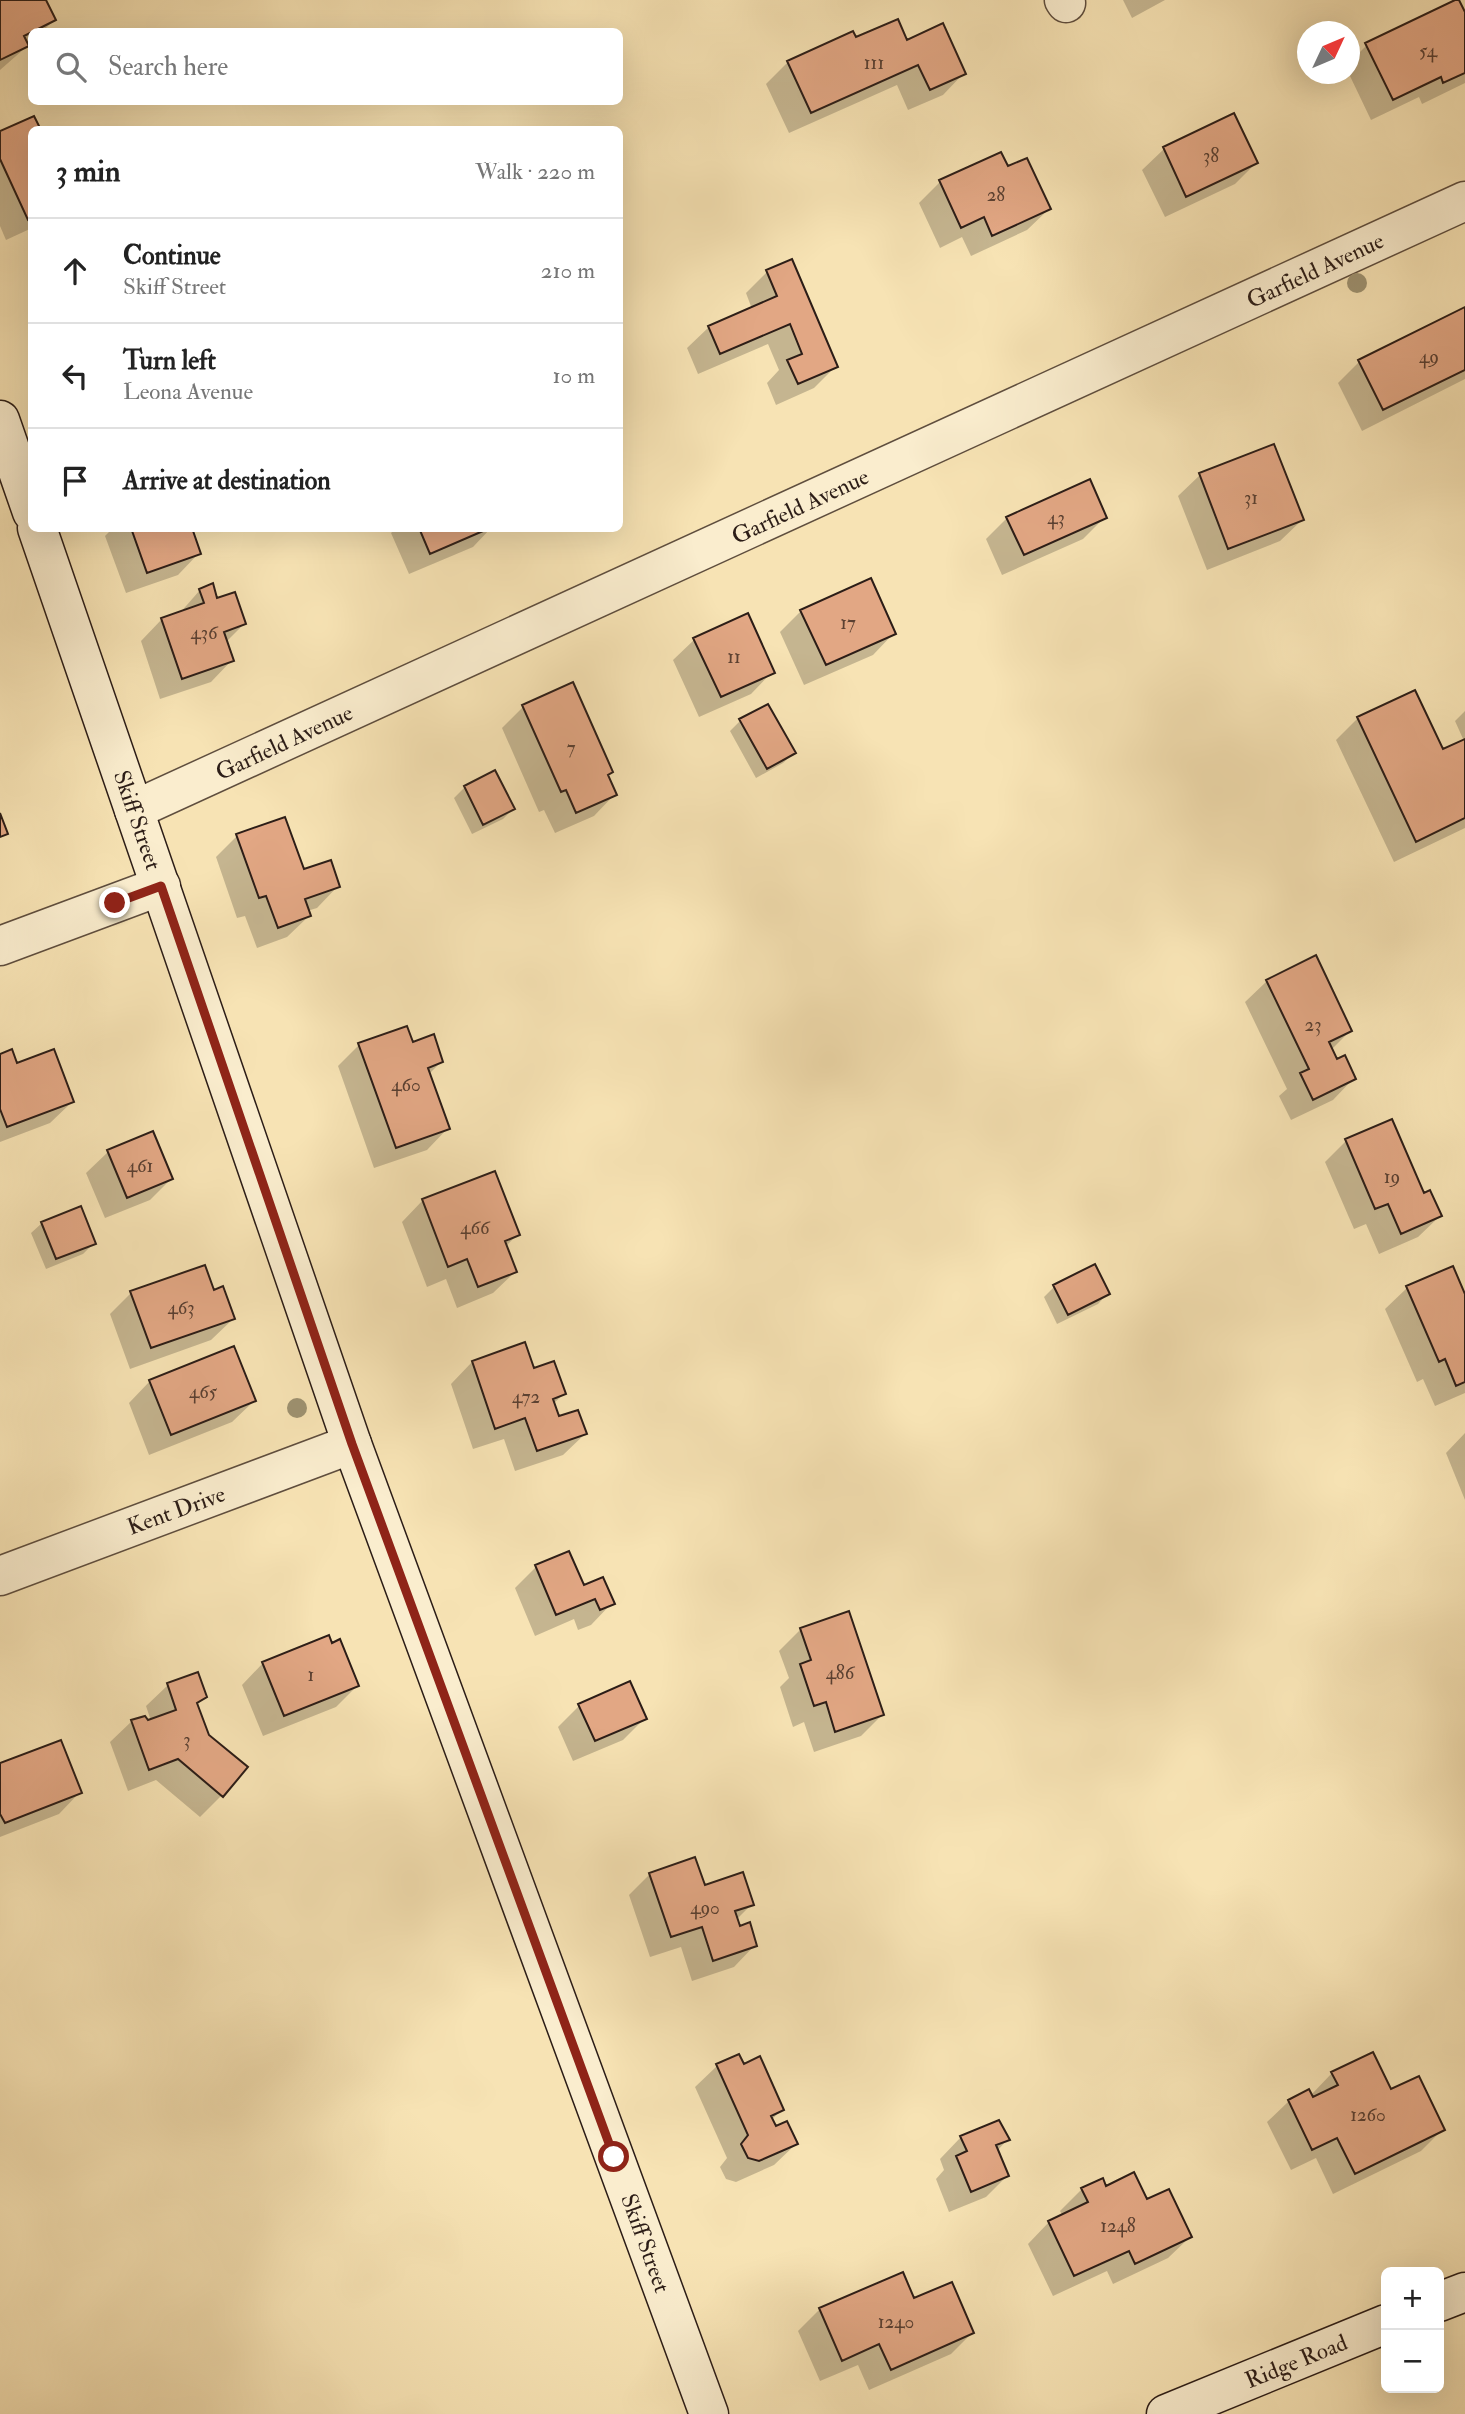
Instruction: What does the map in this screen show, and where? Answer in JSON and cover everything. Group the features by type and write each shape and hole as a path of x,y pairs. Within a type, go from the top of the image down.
{"main road":[{"name":"Garfield Avenue","path":"134,810 1465,201"},
{"path":"0,420 28,500"},
{"name":"Skiff Street","path":"38,532 352,1444 709,2414"},
{"path":"0,946 161,886"},
{"name":"Kent Drive","path":"0,1576 352,1444"},
{"path":"1444,2300 1465,2292"},
{"name":"Ridge Road","path":"1166,2414 1381,2326"}],"building":[{"path":"0,0 46,0 56,20 40,28 28,28 28,34 24,36 28,46 0,60"},
{"path":"1459,0 1465,12 1465,73 1443,83 1441,77 1393,100 1365,43"},
{"path":"898,19 907,40 943,23 966,74 930,90 918,65 811,113 787,61 853,31 856,37"},
{"path":"1234,113 1258,163 1186,197 1163,147"},
{"path":"34,116 39,126 28,126 28,220 0,159 0,131"},
{"path":"1001,152 1008,166 1027,158 1051,209 992,236 984,217 961,228 939,180"},
{"path":"792,259 838,367 798,384 787,360 802,354 790,324 720,354 708,326 777,296 766,270"},
{"path":"1465,307 1465,370 1383,410 1358,360"},
{"path":"1274,444 1304,520 1228,549 1199,473"},
{"path":"1090,479 1107,518 1024,555 1006,517"},
{"path":"132,532 193,532 201,554 147,573"},
{"path":"421,532 481,532 430,554"},
{"path":"871,578 896,634 826,665 800,610"},
{"path":"213,583 217,598 235,592 246,624 224,632 234,661 182,679 161,618 204,603 199,589"},
{"path":"748,613 775,673 721,697 693,638"},
{"path":"573,682 613,772 608,775 617,795 576,813 566,790 561,792 522,705"},
{"path":"1415,690 1443,749 1465,739 1465,818 1416,842 1357,717"},
{"path":"768,704 796,753 767,769 739,719"},
{"path":"495,770 515,809 483,825 464,786"},
{"path":"0,813 8,834 0,837"},
{"path":"285,817 304,869 331,860 340,887 305,899 311,916 278,928 266,896 259,898 236,834"},
{"path":"1316,955 1352,1031 1329,1042 1337,1059 1345,1055 1356,1079 1313,1100 1300,1073 1309,1069 1266,980"},
{"path":"407,1026 413,1042 434,1034 443,1062 428,1068 450,1129 396,1148 358,1043"},
{"path":"12,1049 17,1063 54,1049 74,1102 7,1127 0,1109 0,1054"},
{"path":"1392,1119 1424,1193 1430,1190 1442,1216 1401,1234 1388,1204 1375,1209 1345,1139"},
{"path":"153,1131 173,1179 127,1198 107,1150"},
{"path":"495,1171 520,1235 505,1241 517,1272 478,1287 467,1259 448,1267 422,1199"},
{"path":"81,1206 96,1244 56,1259 41,1222"},
{"path":"1095,1264 1110,1294 1068,1315 1053,1285"},
{"path":"205,1265 214,1290 223,1286 235,1319 151,1348 130,1291"},
{"path":"1453,1266 1465,1294 1465,1382 1456,1386 1445,1359 1439,1362 1406,1286"},
{"path":"525,1342 534,1368 554,1361 566,1394 553,1399 559,1416 578,1410 587,1434 537,1451 525,1418 495,1429 472,1361"},
{"path":"234,1346 256,1401 171,1435 149,1380"},
{"path":"569,1551 584,1585 603,1577 615,1604 600,1610 595,1599 556,1615 535,1565"},
{"path":"849,1611 884,1715 835,1732 826,1702 814,1706 800,1664 811,1660 800,1628"},
{"path":"329,1635 332,1643 340,1639 359,1686 284,1716 262,1662"},
{"path":"198,1672 207,1697 197,1703 209,1735 248,1767 223,1797 178,1759 149,1770 131,1720 145,1716 148,1720 176,1710 167,1683"},
{"path":"630,1681 647,1719 595,1741 578,1704"},
{"path":"61,1740 82,1793 5,1823 0,1814 0,1763"},
{"path":"695,1857 705,1885 743,1872 754,1905 735,1911 740,1926 750,1922 757,1946 713,1961 702,1927 671,1937 649,1873"},
{"path":"1373,2052 1391,2089 1419,2076 1445,2130 1355,2174 1337,2138 1312,2150 1288,2100 1309,2089 1313,2097 1338,2085 1331,2072"},
{"path":"739,2054 744,2064 760,2056 784,2110 771,2116 776,2126 787,2121 798,2144 759,2161 748,2158 741,2144 748,2135 716,2064"},
{"path":"999,2120 1010,2140 996,2145 1009,2176 971,2192 956,2156 967,2151 960,2136"},
{"path":"1134,2172 1147,2199 1169,2189 1192,2237 1135,2264 1129,2251 1074,2276 1048,2221 1088,2202 1081,2188 1103,2178 1106,2186"},
{"path":"903,2272 914,2298 952,2282 974,2333 891,2370 879,2344 842,2361 819,2308"}],"route":[{"path":"115,903 161,886 352,1444 614,2157"}]}
